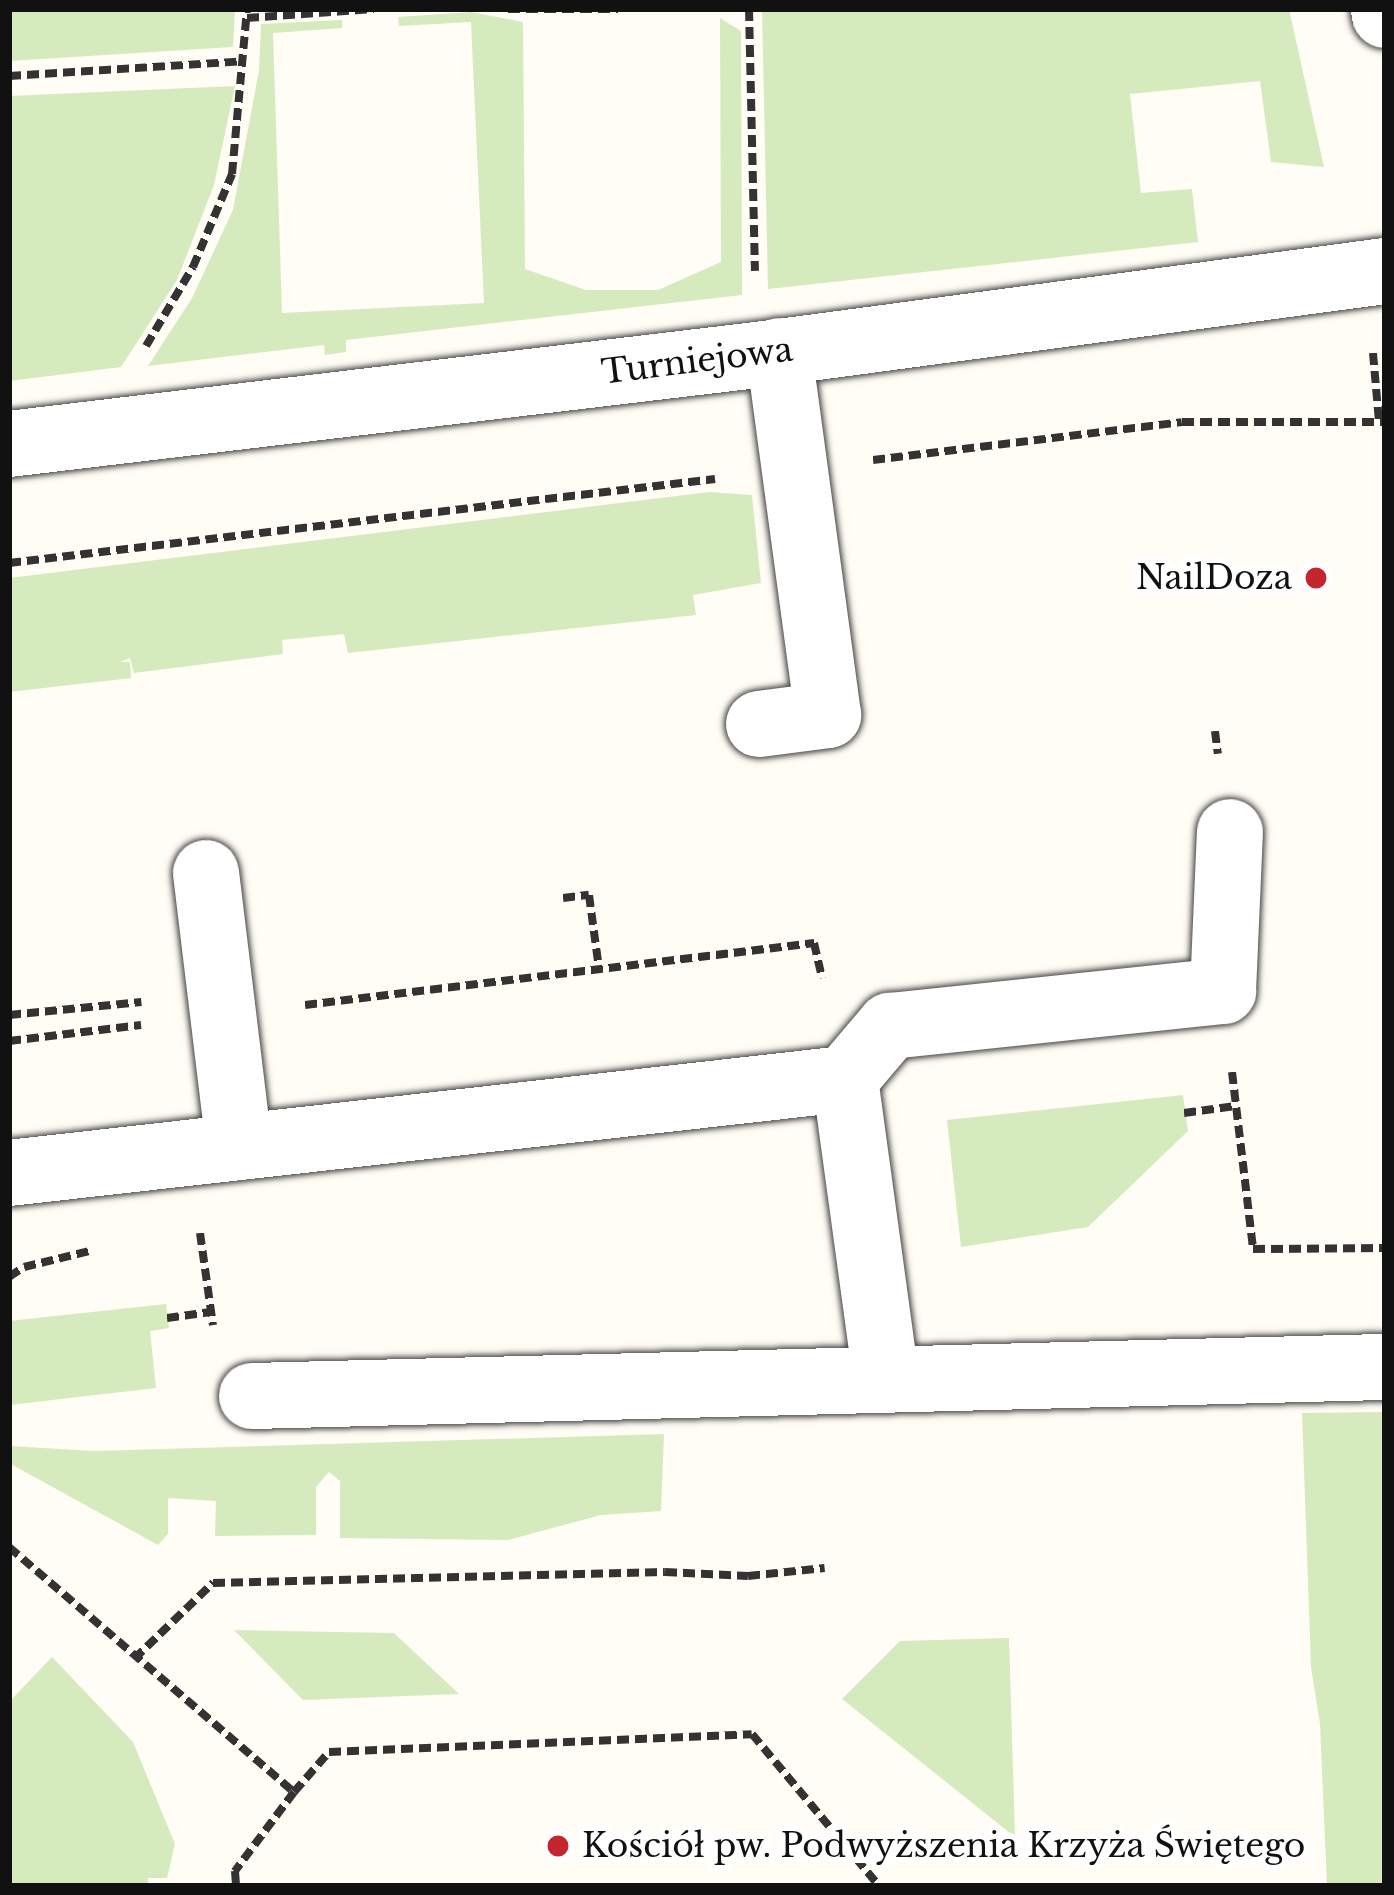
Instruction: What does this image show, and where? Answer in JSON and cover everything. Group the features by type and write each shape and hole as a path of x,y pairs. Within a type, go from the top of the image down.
{"street":[{"name":"Turniejowa","path":"9,444 768,353 1385,272"},
{"path":"759,724 828,715 849,669 768,353"},
{"path":"9,1173 844,1079 890,1026 1222,991 1230,832"},
{"path":"206,873 194,1019 239,1147"},
{"path":"844,1079 886,1379"},
{"path":"252,1396 1385,1366"}],"path":[{"path":"138,358 193,267 232,174 247,14 374,9"},
{"path":"508,9 618,9"},
{"path":"749,9 768,353"},
{"path":"9,76 246,62"},
{"path":"9,562 1182,422 1385,422"},
{"path":"563,898 589,895 598,969"},
{"path":"9,1041 814,943 844,1079"},
{"path":"1222,991 1253,1249 1385,1248"},
{"path":"9,1016 160,999 194,1019"},
{"path":"1184,1113 1236,1106"},
{"path":"199,1219 208,1301"},
{"path":"167,1318 211,1312"},
{"path":"9,1547 294,1792"},
{"path":"134,1659 213,1583 665,1572 748,1576 825,1568"},
{"path":"236,1886 235,1871 328,1752 752,1734 879,1886"}],"green space":[{"path":"9,9 235,9 233,47 9,61"},
{"path":"762,9 1289,9 1324,167 1271,162 1260,81 1130,94 1141,193 1192,189 1198,242 768,289"},
{"path":"471,12 523,22 525,269 586,290 658,290 721,262 720,18 741,31 742,295 346,340 346,352 325,355 324,345 148,366 192,298 233,210 259,70 261,24 342,20 342,28 273,33 282,313 484,303 471,22 399,26 398,17"},
{"path":"235,86 214,185 177,280 121,367 9,381 9,96"},
{"path":"709,492 752,495 761,583 693,595 696,615 348,653 344,634 282,640 283,654 134,673 130,658 120,662 130,662 131,678 9,692 9,578"},
{"path":"1183,1095 1188,1131 1088,1227 961,1247 947,1120"},
{"path":"166,1304 169,1328 150,1331 156,1388 9,1405 9,1321"},
{"path":"1385,1412 1385,1886 1327,1886 1320,1724 1311,1667 1302,1413"},
{"path":"664,1434 661,1511 601,1515 508,1540 340,1538 340,1481 329,1472 316,1487 316,1535 215,1536 216,1501 168,1498 168,1534 158,1545 9,1463 9,1446 93,1451"},
{"path":"234,1630 394,1633 459,1694 303,1700"},
{"path":"1009,1638 1015,1837 842,1699 900,1641"},
{"path":"52,1657 133,1742 175,1844 167,1878 148,1878 148,1886 9,1886 9,1702"}],"place":[{"name":"NailDoza","path":"1316,578"},
{"name":"Kościół pw. Podwyższenia Krzyża Świętego","path":"558,1846"}]}
